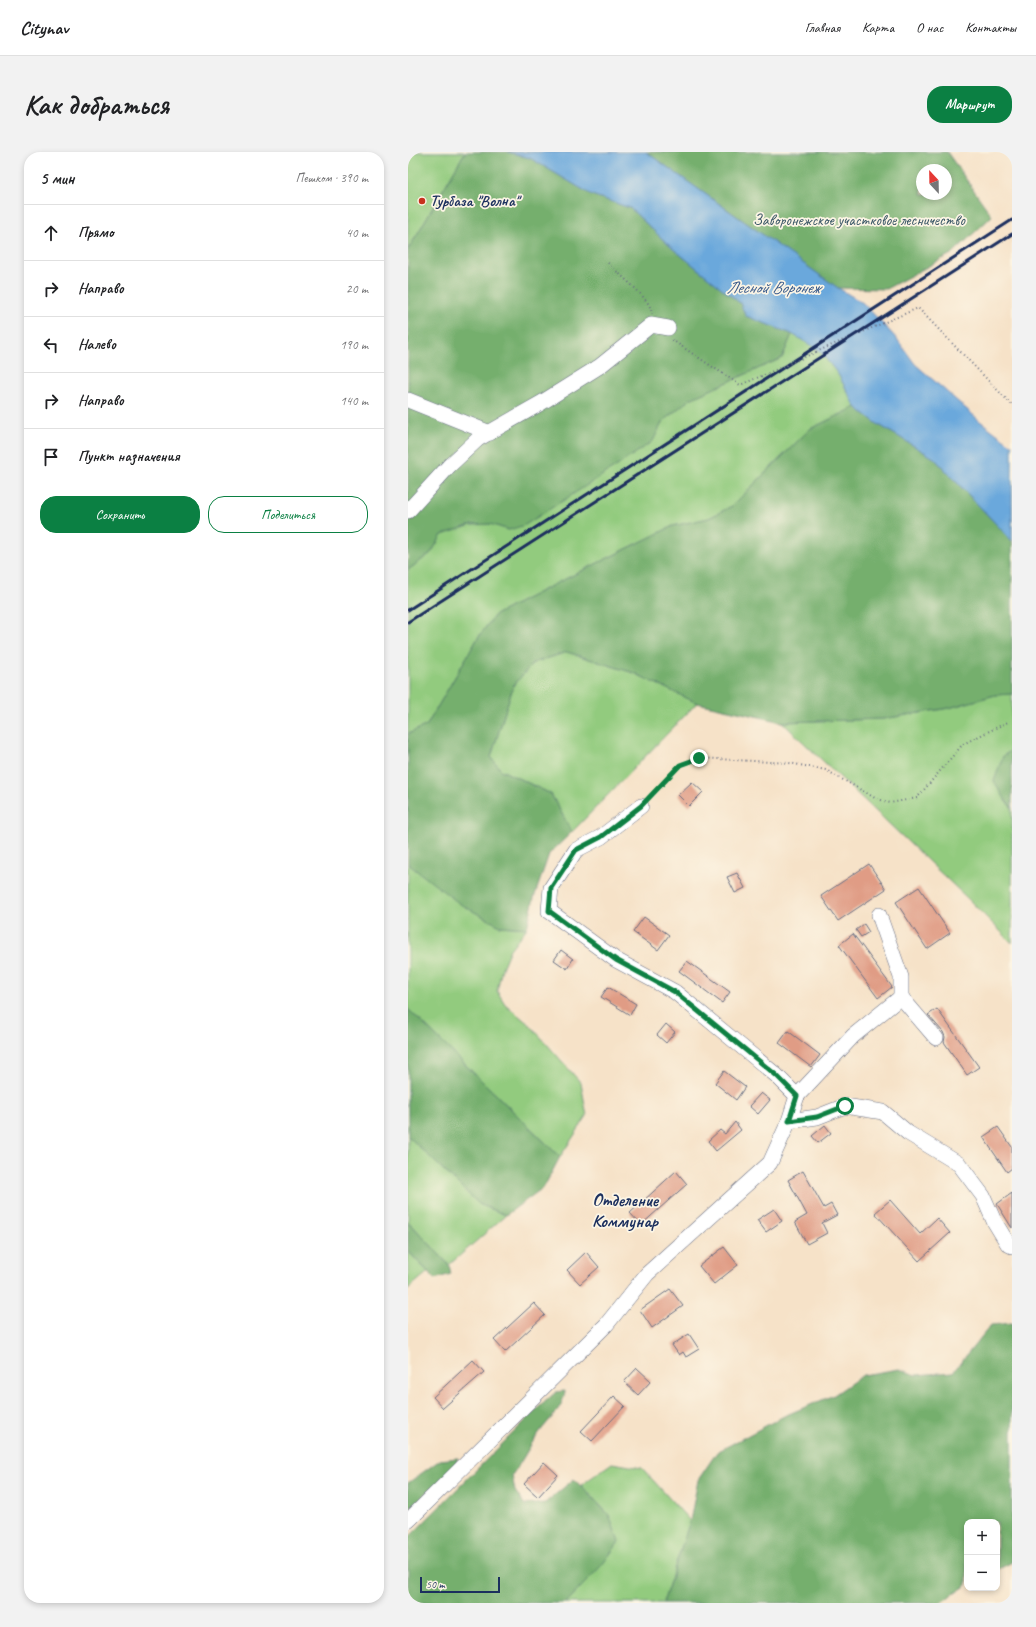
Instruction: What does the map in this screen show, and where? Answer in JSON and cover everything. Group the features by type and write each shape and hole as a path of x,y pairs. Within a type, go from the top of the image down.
{"street":[{"path":"408,512 449,466 478,439 541,403 600,366 651,326 669,333"},
{"path":"408,400 490,433"},
{"path":"641,806 601,837 576,850 551,888 549,911 616,960 675,992 776,1075 797,1096"},
{"path":"879,915 901,977 901,997 936,1038"},
{"path":"408,1521 606,1325 647,1274 770,1163 789,1121 797,1096 853,1036 901,997"},
{"path":"789,1121 817,1117 845,1106 883,1112 908,1133 960,1164 983,1196 994,1221 1008,1244 1012,1246"}],"path":[{"path":"608,263 644,297 652,309 651,326"},
{"path":"669,333 740,385 918,308 1012,405"},
{"path":"641,806 680,765 699,758 790,763 826,770 875,798 890,804 917,798 963,744 1008,722"}],"green space":[{"name":"Турбаза \"Волна\"","path":"408,152 465,152 408,250"},
{"path":"465,152 508,152 530,158 592,195 630,208 672,248 740,303 746,316 792,334 782,358 690,399 663,421 653,441 525,525 509,530 490,524 471,525 442,535 431,553 408,570 408,250"},
{"name":"Заворонежское участковое лесничество","path":"646,152 947,152 992,216 953,253 886,289 838,288"},
{"path":"792,334 819,350 838,374 856,407 810,429 732,506 709,518 673,526 495,615 479,636 427,725 408,734 408,570 431,553 442,535 471,525 490,524 509,530 617,466 652,441 663,421 690,399 782,358"},
{"path":"856,407 876,423 934,458 1012,541 1012,694 995,695 949,708 883,719 782,722 697,703 634,673 567,652 533,663 513,686 491,757 501,770 551,794 572,832 549,854 534,898 527,928 500,926 460,904 408,864 408,734 427,725 479,636 495,615 673,526 709,518 732,506 810,429"},
{"path":"567,652 634,673 697,703 572,832 551,794 501,770 491,757 513,686 533,663"},
{"path":"1012,694 1012,750 1003,756 1005,801 1012,808 1012,943 966,897 782,722 883,719 949,708 995,695"},
{"path":"1012,750 1012,808 994,781 1003,756"},
{"path":"408,864 500,926 527,928 510,949 502,968 497,991 505,1004 531,1026 581,1083 587,1116 560,1157 408,1009"},
{"path":"408,1009 560,1157 544,1187 506,1215 479,1204 408,1136"},
{"path":"408,1136 479,1204 506,1215 449,1265 408,1221"},
{"path":"408,1221 449,1265 451,1274 435,1279 408,1251"},
{"path":"408,1251 428,1272 408,1289"},
{"path":"1012,1323 1012,1562 1000,1568 1000,1519 964,1519 964,1587 940,1603 663,1603 690,1521 698,1480 717,1452 784,1416 834,1395 863,1375 899,1369 916,1375 953,1372 991,1325"},
{"path":"565,1391 559,1409 535,1438 512,1475 515,1491 525,1505 545,1503 574,1479 609,1515 619,1542 602,1565 566,1603 408,1603 408,1538 538,1408 556,1392"},
{"path":"458,1458 455,1467 408,1510 408,1483 440,1460"},
{"path":"612,1463 642,1468 690,1521 663,1603 566,1603 581,1586 609,1515 581,1485"}],"water":[{"name":"Лесной Воронеж","path":"508,152 646,152 838,288 863,303 897,339 915,364 980,421 1012,445 1012,541 934,458 876,423 856,407 838,374 819,350 792,334 746,316 740,303 672,248 630,208 592,195 530,158"}],"building":[{"path":"692,782 703,792 689,806 678,795"},
{"path":"869,864 886,889 838,921 821,896"},
{"path":"737,873 745,888 735,893 727,877"},
{"path":"919,887 950,933 927,949 896,902"},
{"path":"644,917 669,935 658,950 633,932"},
{"path":"864,924 869,932 861,937 856,930"},
{"path":"853,934 892,987 878,998 839,945"},
{"path":"561,950 573,959 567,969 554,960"},
{"path":"687,961 730,992 722,1003 679,971"},
{"path":"608,987 636,1004 630,1015 601,997"},
{"path":"937,1009 979,1067 967,1075 944,1042 945,1037 943,1032 928,1015"},
{"path":"666,1024 675,1032 666,1043 657,1035"},
{"path":"788,1031 820,1055 811,1067 779,1043"},
{"path":"724,1071 745,1087 736,1100 715,1083"},
{"path":"761,1093 770,1100 758,1114 749,1106"},
{"path":"735,1122 741,1130 716,1151 708,1141 720,1130 725,1134"},
{"path":"825,1125 831,1133 818,1143 812,1136"},
{"path":"998,1127 1012,1147 1012,1168 1007,1172 983,1137"},
{"path":"676,1171 687,1184 641,1225 630,1213"},
{"path":"803,1171 824,1208 831,1204 837,1215 822,1223 827,1233 807,1244 795,1222 807,1215 788,1180"},
{"path":"1012,1193 1012,1228 997,1204"},
{"path":"890,1200 920,1234 937,1218 950,1233 919,1261 875,1213"},
{"path":"774,1209 782,1221 766,1232 757,1220"},
{"path":"724,1247 738,1265 714,1284 699,1266"},
{"path":"586,1252 599,1267 580,1284 567,1270"},
{"path":"670,1289 683,1306 652,1328 640,1310"},
{"path":"534,1303 545,1315 505,1352 494,1340"},
{"path":"689,1334 699,1349 686,1357 683,1352 679,1355 672,1345"},
{"path":"473,1360 484,1372 443,1408 433,1397"},
{"path":"637,1368 651,1381 638,1395 624,1382"},
{"path":"614,1396 625,1406 592,1441 581,1431"},
{"path":"544,1462 558,1475 538,1497 524,1484"}],"railway":[{"path":"408,610 1012,220"},
{"path":"408,622 1012,234"}],"place":[{"name":"Турбаза \"Волна\"","path":"422,201"}],"district":[{"name":"Отделение Коммунар","path":"625,1210"}],"route":[{"path":"699,758 680,765 641,806 601,837 576,850 551,888 549,911 616,960 675,992 776,1075 797,1096 789,1121 817,1117 845,1106"}]}
